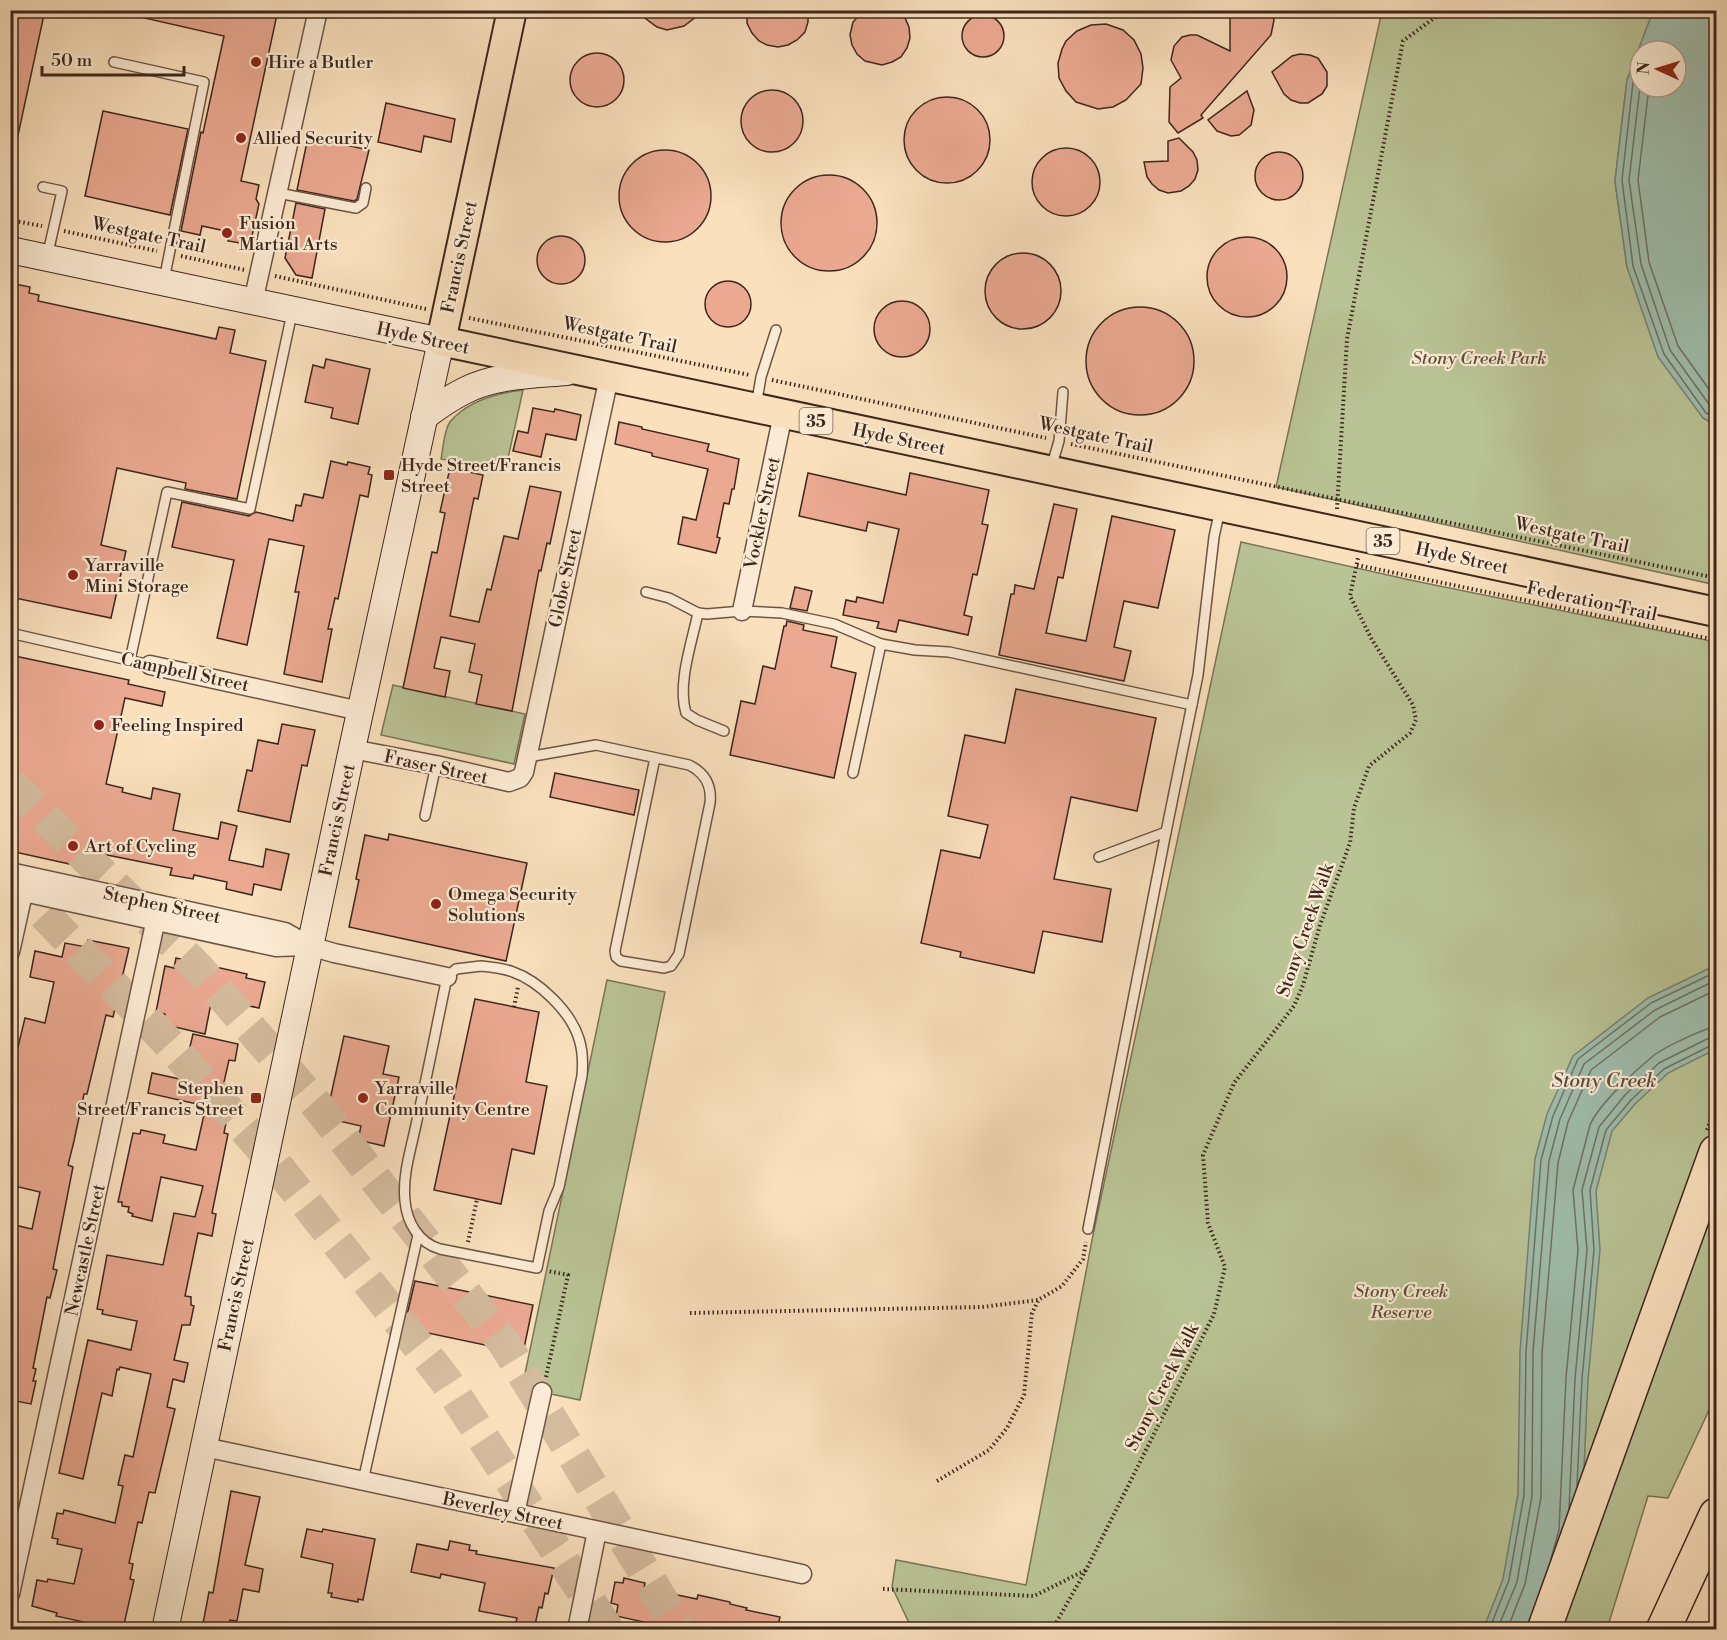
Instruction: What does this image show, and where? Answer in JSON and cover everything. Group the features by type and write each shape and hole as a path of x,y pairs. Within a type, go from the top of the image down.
{"highway":[{"path":"1544,1629 1716,1152"},
{"path":"1663,1629 1716,1515"}],"main road":[{"name":"Francis Street","path":"165,1629 512,10"},
{"name":"Hyde Street","path":"10,249 1716,612"},
{"path":"424,417 448,399 486,382 581,371"}],"street":[{"path":"253,302 318,10"},
{"name":"Globe Street","path":"519,778 524,772 528,757 609,377"},
{"name":"Vockler Street","path":"742,612 783,414"},
{"name":"Campbell Street","path":"150,665 360,711"},
{"name":"Fraser Street","path":"352,749 509,782 519,778"},
{"path":"10,952 18,882"},
{"name":"Stephen Street","path":"18,882 158,913 276,947 310,946 347,956 447,976"},
{"name":"Newcastle Street","path":"10,1594 158,913"},
{"path":"515,1513 542,1392"},
{"name":"Beverley Street","path":"204,1447 802,1574"},
{"path":"577,1629 597,1531"}],"lane":[{"path":"114,62 204,82 163,282"},
{"path":"43,187 62,191 47,257"},
{"path":"278,193 356,208 363,203 366,188"},
{"path":"130,660 167,492 250,509 292,310"},
{"path":"755,408 761,377 776,330"},
{"path":"1050,471 1059,441 1063,392"},
{"path":"1088,1229 1198,675 1214,537 1220,507"},
{"path":"646,592 669,598 698,613 782,613 834,624 881,644 915,650 949,652 1192,705"},
{"path":"698,613 684,680 683,704 686,713 724,731"},
{"name":"Campbell Street","path":"10,633 150,665"},
{"path":"853,773 881,644"},
{"path":"528,757 596,745 689,765 697,769 708,781 711,795 679,954 671,966 664,968 621,961 616,957 615,951 655,758"},
{"path":"425,816 436,765"},
{"path":"1099,857 1166,832"},
{"path":"481,966 511,971 536,984 558,1005 575,1028 580,1041 583,1063 559,1187 549,1211 537,1268 434,1247 424,1242 418,1235 408,1215 405,1189 447,976 456,969 481,966"},
{"path":"363,1481 418,1235"}],"path":[{"path":"1333,531 1339,501 1347,339 1403,41 1445,10"},
{"name":"Westgate Trail","path":"10,220 422,308"},
{"name":"Westgate Trail","path":"470,318 1716,578"},
{"name":"Stony Creek Walk","path":"1052,1629 1086,1570 1214,1314 1225,1267 1208,1223 1203,1155 1234,1083 1294,1006 1303,985 1320,925 1350,843 1354,808 1369,766 1410,733 1416,720 1413,705 1371,638 1350,596 1362,537"},
{"name":"Federation Trail","path":"1357,565 1716,640"},
{"path":"466,1254 477,1199"},
{"path":"690,1312 752,1313 982,1307 1038,1300 1062,1286 1083,1259 1088,1229"},
{"path":"537,1268 567,1275 542,1392"},
{"path":"937,1481 989,1450 1007,1428 1024,1395 1032,1313 1038,1300"},
{"path":"883,1589 1034,1596 1086,1570"}],"green space":[{"name":"Stony Creek Park","path":"1382,11 1654,11 1643,39 1628,39 1628,77 1615,181 1627,267 1703,418 1716,425 1716,585 1276,487"},
{"path":"523,390 505,472 441,459 446,430 457,415 483,399"},
{"name":"Stony Creek Reserve","path":"1241,542 1410,580 1716,642 1716,1395 1668,1498 1648,1496 1607,1629 912,1629 892,1587 896,1560 1026,1585 1093,1235"},
{"path":"393,685 525,714 514,764 381,735"},
{"path":"607,980 665,992 580,1400 522,1388"}],"water":[{"path":"1653,11 1716,11 1716,425 1703,418 1658,357 1627,267 1615,181 1628,77 1628,99 1688,99 1688,39 1642,39"},
{"name":"Stony Creek","path":"1716,965 1716,1049 1668,1073 1635,1104 1612,1131 1596,1191 1600,1250 1588,1380 1581,1534 1541,1629 1483,1630 1503,1579 1518,1494 1520,1352 1535,1159 1547,1114 1573,1056 1648,998"}],"building":[{"path":"10,10 45,10 17,140 10,139"},
{"path":"141,10 278,10 241,181 259,185 256,199 259,204 252,236 247,239 246,244 228,241 230,232 202,226 200,235 181,231 224,36 140,17"},
{"path":"634,10 705,10 684,26 667,30 657,27"},
{"path":"747,10 808,10 808,22 805,32 797,40 778,47 767,45 759,41 752,33 747,23"},
{"path":"864,10 898,10 905,18 910,38 901,57 882,65 865,61 857,54 850,35 853,22"},
{"path":"1233,10 1271,10 1274,20 1271,35 1201,115 1203,118 1178,133 1169,122 1170,87 1181,78 1171,60 1174,46 1182,37 1197,35 1230,51 1230,19"},
{"path":"983,15 991,16 998,21 1003,28 1003,44 998,51 991,56 983,57 975,56 968,51 963,44 962,36 963,28 968,21 975,16"},
{"path":"1106,24 1123,30 1134,40 1141,54 1143,68 1141,84 1126,100 1113,107 1098,109 1076,102 1066,91 1059,78 1058,63 1066,41 1077,31 1091,25"},
{"path":"592,53 602,53 612,57 620,65 624,80 620,95 612,103 602,107 592,107 582,103 574,95 570,85 570,75 574,65 582,57"},
{"path":"1300,54 1318,58 1327,72 1327,86 1322,94 1308,103 1291,100 1284,94 1272,72 1292,56"},
{"path":"772,90 789,95 794,99 798,104 803,121 798,138 794,143 789,147 772,152 755,147 750,143 746,138 741,121 746,104 750,99 755,95"},
{"path":"1247,91 1254,110 1251,125 1239,135 1231,136 1217,131 1208,120"},
{"path":"947,97 971,104 983,116 990,140 983,164 971,176 947,183 923,176 911,164 904,140 911,116 923,104"},
{"path":"386,103 455,119 451,142 424,136 421,152 378,142"},
{"path":"103,111 188,129 170,215 85,196"},
{"path":"308,137 369,150 357,199 354,201 297,190"},
{"path":"1179,138 1193,152 1198,170 1189,186 1181,191 1168,193 1152,184 1147,177 1144,162 1168,161 1168,141"},
{"path":"1066,148 1079,151 1090,158 1097,169 1100,182 1097,195 1090,206 1079,213 1066,216 1053,213 1042,206 1035,195 1032,182 1035,169 1042,158 1053,151"},
{"path":"665,150 691,158 703,170 711,196 703,222 691,234 665,242 639,234 627,222 619,196 627,170 639,158"},
{"path":"1274,152 1284,152 1296,159 1303,171 1303,181 1296,193 1284,200 1274,200 1259,189 1255,181 1255,171 1266,156"},
{"path":"829,175 847,178 863,189 874,205 877,223 874,241 863,257 847,268 829,271 811,268 795,257 784,241 781,223 784,205 795,189 811,178"},
{"path":"296,203 325,209 312,278 296,275 285,258"},
{"path":"561,236 578,243 585,260 578,277 561,284 544,277 537,260 544,243"},
{"path":"1247,237 1262,240 1275,249 1284,262 1287,277 1284,292 1275,305 1262,314 1247,317 1232,314 1219,305 1210,292 1207,277 1210,262 1219,249 1232,240"},
{"path":"1016,253 1030,253 1044,259 1055,270 1061,284 1058,306 1050,318 1030,329 1016,329 1002,323 991,312 985,298 985,284 991,270 1002,259"},
{"path":"733,281 745,287 750,295 750,313 745,321 737,326 723,327 711,321 706,313 705,299 711,287 719,282"},
{"path":"10,283 30,287 29,293 39,295 38,301 216,339 219,327 235,330 230,353 266,361 237,499 185,489 186,483 117,468 101,545 126,551 111,618 10,597"},
{"path":"902,301 917,306 925,314 930,329 925,344 917,352 902,357 887,352 879,344 874,329 879,314 887,306"},
{"path":"1140,307 1161,311 1178,323 1190,340 1194,361 1190,382 1178,399 1161,411 1140,415 1119,411 1102,399 1090,382 1086,361 1090,340 1102,323 1119,311"},
{"path":"326,359 370,369 358,424 331,418 333,408 305,402 313,365 324,368"},
{"path":"533,408 554,412 555,409 581,415 576,440 546,434 541,457 513,451 518,431 528,433"},
{"path":"619,422 709,444 707,451 739,459 729,504 724,503 716,553 678,544 683,517 696,520 708,469 652,456 652,453 615,444"},
{"path":"331,461 370,467 368,474 372,475 368,497 360,495 338,599 335,598 328,629 332,629 322,682 284,674 299,592 295,592 304,546 269,539 247,645 217,638 234,560 172,547 182,502 249,516 256,512 293,521 296,505 301,506 304,494 323,498"},
{"path":"450,468 483,475 478,499 474,498 450,616 479,622 487,589 491,590 504,536 518,539 530,486 561,492 550,544 547,543 541,571 539,570 512,711 476,704 482,675 469,672 475,644 441,637 434,668 450,671 445,697 403,688 432,552 437,553 445,513 440,512"},
{"path":"808,473 906,495 910,473 989,490 982,524 988,525 977,575 973,574 964,615 972,617 968,635 899,620 896,632 877,628 879,622 843,615 846,600 856,602 857,597 883,603 899,529 868,522 866,531 799,516"},
{"path":"1054,504 1077,509 1063,578 1058,577 1046,633 1086,641 1112,516 1175,530 1158,608 1124,601 1114,647 1131,651 1124,681 999,655 1011,594 1014,594 1015,585 1034,589"},
{"path":"795,587 812,591 807,611 790,608"},
{"path":"787,621 804,625 803,630 837,637 831,667 856,673 834,778 730,755 741,701 755,704 763,666 775,669"},
{"path":"10,655 129,680 128,684 165,692 162,706 125,698 106,784 123,788 122,792 151,799 153,788 180,794 173,830 218,839 221,822 237,826 229,860 263,867 266,849 289,854 281,890 254,884 252,895 226,889 227,882 194,875 193,879 170,875 172,868 92,852 88,868 10,851"},
{"path":"1016,689 1156,718 1137,811 1071,797 1054,879 1111,889 1102,942 1043,931 1034,973 960,957 961,952 921,943 941,850 980,858 988,825 948,816 965,735 1005,743"},
{"path":"282,724 315,730 307,766 302,765 290,822 238,811 247,770 252,771 258,740 278,744"},
{"path":"555,773 639,790 634,815 550,797"},
{"name":"Omega Security Solutions","path":"389,834 527,863 506,961 349,927 365,835 388,840"},
{"path":"88,940 129,948 113,1017 106,1015 87,1094 84,1094 68,1165 73,1167 53,1269 57,1270 50,1298 47,1297 33,1368 36,1369 33,1381 36,1381 31,1404 10,1400 10,1224 32,1229 40,1192 10,1185 10,1100 16,1073 12,1072 25,1018 45,1023 54,982 30,977 35,951 62,957 65,943 86,947"},
{"path":"176,958 247,974 246,978 265,982 259,1008 212,998 205,1034 162,1024 165,1014 156,1012 165,966 174,968"},
{"path":"475,999 539,1012 526,1082 547,1086 534,1154 512,1149 501,1204 434,1190"},
{"path":"193,1034 238,1044 235,1061 229,1060 222,1091 228,1092 222,1117 227,1118 224,1133 228,1134 212,1213 216,1214 212,1236 198,1233 185,1296 191,1297 191,1305 194,1306 190,1325 182,1325 174,1360 188,1363 184,1382 173,1379 167,1407 175,1409 155,1493 149,1492 142,1523 138,1522 129,1563 133,1564 130,1579 134,1580 123,1629 92,1629 93,1624 56,1616 57,1613 32,1606 37,1580 47,1582 48,1579 74,1584 82,1549 57,1544 58,1539 52,1538 57,1513 63,1514 64,1510 115,1523 123,1486 118,1485 125,1455 133,1457 151,1374 120,1367 119,1370 117,1369 112,1396 102,1393 83,1479 59,1473 88,1340 131,1350 137,1321 102,1314 103,1310 97,1309 107,1255 163,1265 174,1213 195,1217 203,1186 161,1177 152,1221 132,1216 133,1214 128,1212 129,1207 122,1206 122,1202 118,1202 133,1133 140,1134 141,1130 165,1135 163,1143 196,1150 206,1106 148,1093 152,1073 189,1081 195,1052 189,1051"},
{"name":"Yarraville Community Centre","path":"344,1036 389,1046 383,1074 399,1077 384,1146 358,1140 361,1126 326,1118"},
{"path":"415,1281 533,1305 523,1353 404,1328"},
{"path":"231,1491 260,1497 245,1565 263,1569 259,1592 243,1589 237,1621 230,1620 228,1629 202,1629 209,1592 213,1593"},
{"path":"307,1529 322,1532 323,1529 375,1539 363,1600 358,1599 358,1602 331,1597 332,1593 328,1593 333,1564 301,1557"},
{"path":"450,1541 470,1545 469,1550 477,1551 476,1554 554,1568 548,1594 545,1593 542,1608 539,1607 534,1629 514,1629 517,1618 479,1611 485,1583 441,1574 440,1578 411,1572 417,1544 448,1550"},
{"path":"624,1578 645,1583 644,1588 697,1599 698,1595 730,1602 730,1604 747,1608 746,1610 780,1617 777,1629 653,1629 643,1627 644,1622 616,1616 618,1605 611,1603 615,1582 623,1583"}],"tunnel":[{"path":"10,783 198,968 316,1104 505,1344 680,1630"},
{"path":"10,879 163,1037 273,1161 446,1381 608,1630"}],"place":[{"name":"Hire a Butler","path":"256,62"},
{"name":"Allied Security","path":"241,138"},
{"name":"Fusion Martial Arts","path":"227,233"},
{"name":"Hyde Street/Francis Street","path":"389,475"},
{"name":"Yarraville Mini Storage","path":"73,575"},
{"name":"Feeling Inspired","path":"99,725"},
{"name":"Art of Cycling","path":"73,846"},
{"name":"Omega Security Solutions","path":"436,904"},
{"name":"Stephen Street/Francis Street","path":"256,1098"},
{"name":"Yarraville Community Centre","path":"363,1098"}]}
